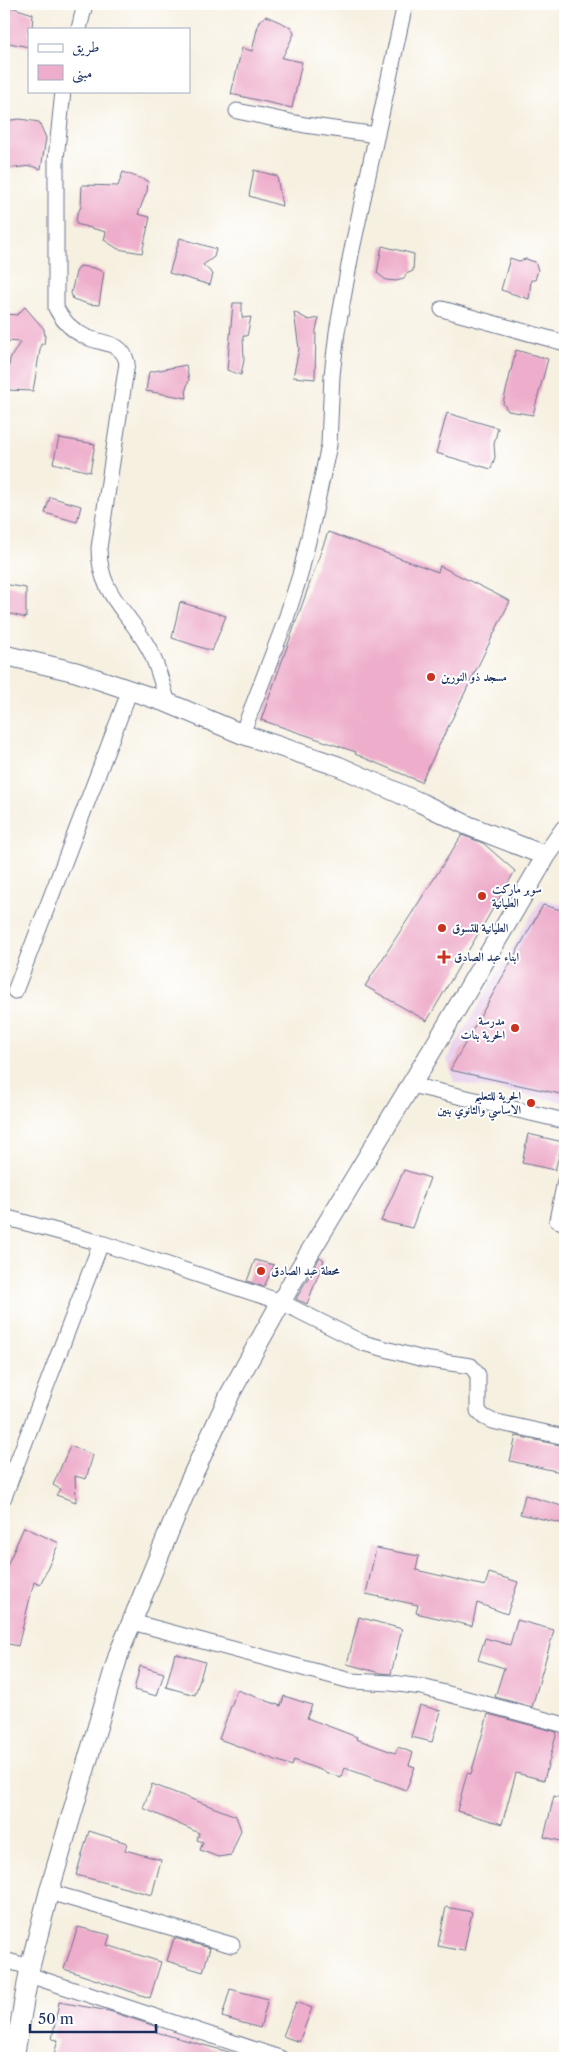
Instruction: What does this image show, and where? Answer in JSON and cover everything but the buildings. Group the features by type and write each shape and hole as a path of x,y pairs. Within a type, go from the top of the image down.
{"street":[{"path":"79,28 85,4"},
{"path":"242,734 285,622 300,575 313,520 329,445 332,374 337,332 351,254 405,4"},
{"path":"63,92 56,158 56,308 62,319 84,336 116,346 125,353 128,363 99,548 99,565 109,591 149,648 168,703"},
{"path":"237,111 328,129 377,135"},
{"path":"442,309 565,343"},
{"path":"4,656 76,672 168,703 242,734 338,766 470,826 546,856"},
{"path":"15,991 130,690"},
{"path":"14,2058 30,1971 49,1892 119,1654 188,1483 230,1394 281,1302 546,856 565,830"},
{"path":"411,1085 565,1121"},
{"path":"565,1180 557,1220 565,1223"},
{"path":"4,1217 101,1243 281,1302 363,1344 422,1358 471,1366 478,1375 478,1411 484,1417 565,1437"},
{"path":"4,1497 101,1243"},
{"path":"132,1622 351,1681 422,1687 565,1725"},
{"path":"49,1892 232,1945"},
{"path":"4,1960 30,1971 280,2058"}],"shaded area":[{"name":"مدرسة الحرية بنات","path":"541,899 565,905 565,1102 454,1082 447,1059"}],"place":[{"name":"مسجد ذو النورين","path":"431,677"},
{"name":"سوبر ماركت الطيانية","path":"482,896"},
{"name":"الطيانية للتسوق","path":"442,928"},
{"name":"ابناء عبد الصادق","path":"444,957"},
{"name":"مدرسة الحرية بنات","path":"515,1028"},
{"name":"الحرية للتعليم الاساسي والثانوي بنين","path":"531,1103"},
{"name":"محطة عبد الصادق","path":"261,1271"}]}
